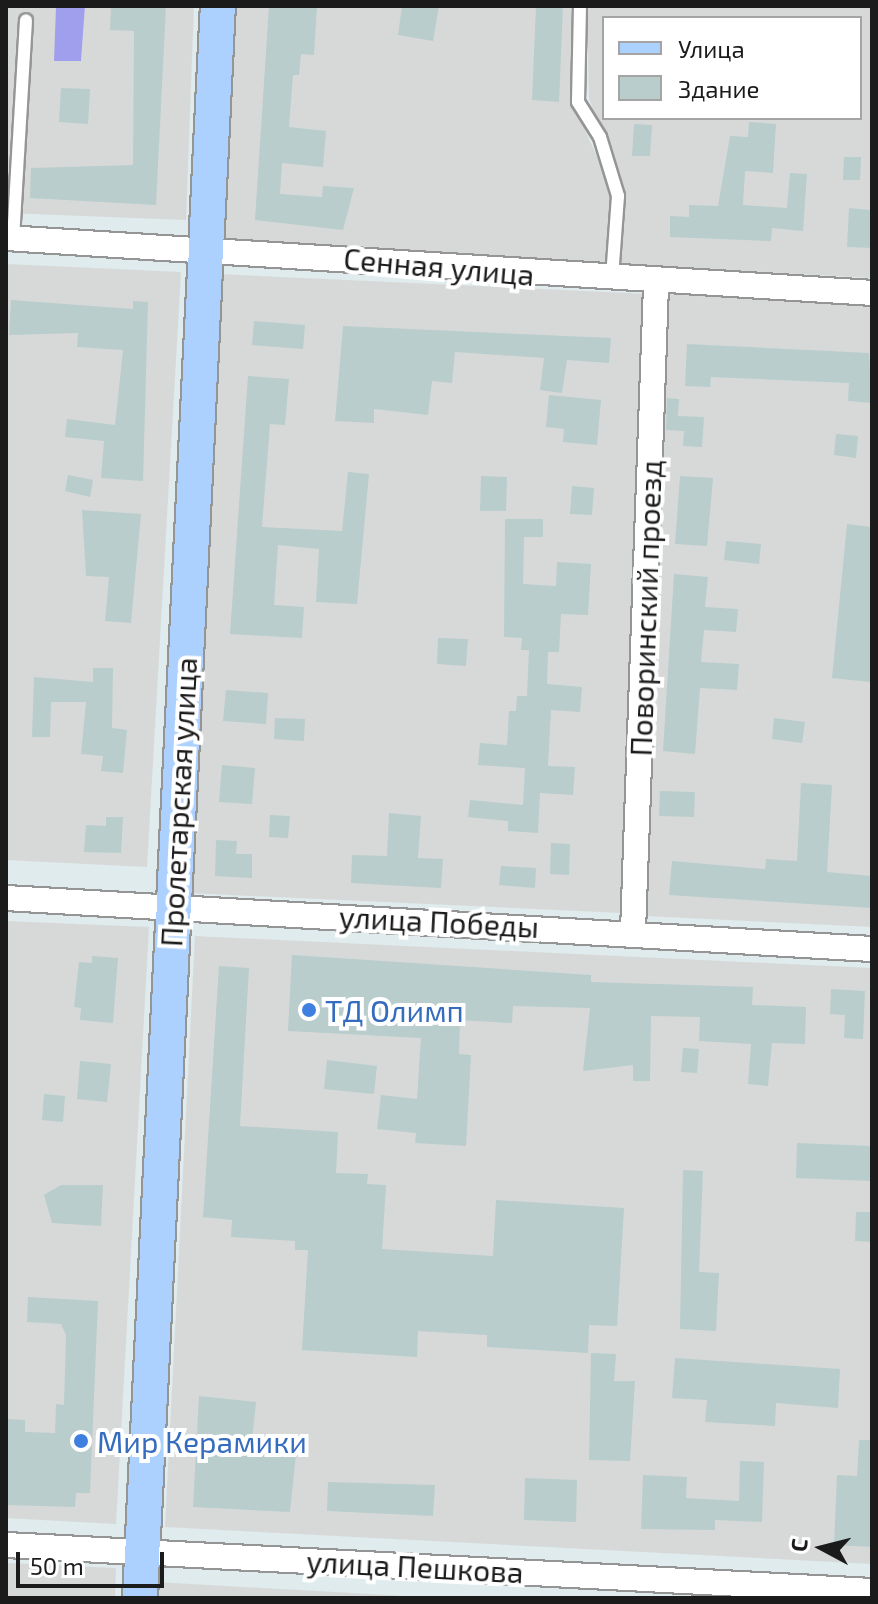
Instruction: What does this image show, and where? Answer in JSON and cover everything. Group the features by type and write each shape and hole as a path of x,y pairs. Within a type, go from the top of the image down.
{"street":[{"name":"Пролетарская улица","path":"140,1598 218,6"},
{"name":"Сенная улица","path":"10,238 206,246 656,285 872,293"},
{"name":"Поворинский проезд","path":"633,931 656,285"},
{"name":"улица Победы","path":"6,898 633,931 872,949"},
{"name":"улица Пешкова","path":"6,1545 872,1591"}],"lane":[{"path":"580,6 578,102 600,137 618,196 612,281"},
{"path":"10,238 26,20"}],"shaded area":[{"path":"6,6 56,6 55,61 81,61 85,6 194,6 186,220 6,213"},
{"path":"56,6 85,6 81,61 54,61"},
{"path":"229,6 574,6 573,103 614,195 609,264 216,241"},
{"path":"587,6 872,6 872,278 618,264 623,196 589,98"},
{"path":"6,264 181,272 147,867 6,860"},
{"path":"217,274 650,294 621,913 188,893"},
{"path":"662,294 872,305 872,927 646,916"},
{"path":"6,921 149,927 116,1524 6,1518"},
{"path":"195,936 872,968 872,1564 165,1527"},
{"path":"6,1563 116,1568 115,1598 6,1598"},
{"path":"155,1582 441,1598 154,1598"}],"building":[{"path":"111,6 166,6 156,205 30,198 31,168 133,165 134,31 110,30"},
{"path":"269,6 317,6 314,55 301,54 299,75 293,75 289,127 326,131 323,167 282,163 280,194 322,197 323,186 354,188 343,230 255,220"},
{"path":"402,6 439,6 433,41 398,35"},
{"path":"536,6 563,6 559,102 532,100"},
{"path":"61,88 90,89 88,124 59,122"},
{"path":"749,122 776,124 773,173 745,171 743,205 787,208 790,173 807,174 803,231 772,228 771,241 670,237 670,216 689,217 689,205 718,206 730,136 748,137"},
{"path":"634,124 652,125 650,156 632,156"},
{"path":"844,157 861,157 860,180 843,180"},
{"path":"849,208 871,210 872,248 847,247"},
{"path":"11,300 133,309 133,301 148,302 143,481 101,478 104,441 65,437 67,419 115,425 123,350 77,347 78,333 9,335"},
{"path":"254,321 305,325 303,349 252,345"},
{"path":"343,326 611,338 609,363 567,360 562,393 540,390 544,358 455,352 452,383 432,381 428,415 374,409 374,423 335,421"},
{"path":"687,344 869,353 872,403 848,401 849,383 711,377 710,387 685,386"},
{"path":"248,376 289,379 285,425 270,424 262,527 342,531 348,472 369,474 357,604 316,602 319,549 278,545 274,605 304,607 302,638 230,634"},
{"path":"549,395 601,400 597,445 563,442 564,429 546,427"},
{"path":"667,398 679,399 678,416 704,417 702,447 683,446 684,431 666,430"},
{"path":"836,434 858,436 856,458 834,455"},
{"path":"68,475 93,480 90,497 65,491"},
{"path":"481,476 507,477 506,511 480,511"},
{"path":"680,476 713,478 707,546 675,544"},
{"path":"572,486 594,488 592,515 570,514"},
{"path":"82,510 141,514 131,623 105,621 109,577 86,576"},
{"path":"505,519 543,519 543,537 524,537 523,584 556,586 557,562 591,564 588,615 561,614 559,652 548,652 547,684 582,687 580,712 551,710 548,766 575,767 573,795 540,793 538,833 508,831 508,821 468,817 470,800 523,805 525,768 478,765 480,743 507,745 509,711 516,711 517,696 527,696 529,650 521,650 522,638 504,637"},
{"path":"847,524 872,527 870,682 832,678"},
{"path":"726,541 761,544 759,564 724,560"},
{"path":"674,574 708,577 705,607 738,609 736,632 704,630 701,662 739,664 737,690 700,688 695,754 663,751"},
{"path":"438,638 468,639 466,666 437,664"},
{"path":"93,668 113,668 112,728 127,730 123,773 101,771 103,756 81,754 86,702 51,702 50,737 32,737 34,677 93,682"},
{"path":"226,690 268,693 266,724 223,721"},
{"path":"275,718 305,719 304,741 274,739"},
{"path":"774,718 805,722 802,743 772,739"},
{"path":"222,765 255,768 252,804 219,802"},
{"path":"801,783 832,785 827,872 872,876 872,908 669,895 672,861 765,869 766,859 797,861"},
{"path":"660,791 695,792 694,817 659,816"},
{"path":"389,813 421,816 418,858 443,859 441,888 351,883 352,855 387,856"},
{"path":"270,815 290,816 288,838 269,837"},
{"path":"106,817 123,817 121,853 84,852 86,825 106,826"},
{"path":"216,840 237,841 236,854 252,854 252,878 215,876"},
{"path":"551,843 570,844 569,875 550,874"},
{"path":"501,866 536,868 535,888 499,885"},
{"path":"292,955 591,975 591,982 753,987 752,1005 806,1007 805,1044 772,1043 768,1086 748,1084 751,1044 699,1041 700,1017 651,1016 650,1081 633,1081 633,1065 583,1071 590,1008 513,1006 512,1023 460,1020 459,1054 471,1055 466,1146 415,1143 416,1133 377,1129 381,1095 417,1099 421,1038 288,1031"},
{"path":"92,956 118,958 113,1023 80,1020 81,1008 74,1007 79,962 92,963"},
{"path":"219,966 249,968 240,1126 338,1132 336,1173 368,1174 367,1184 386,1185 382,1249 493,1256 496,1200 624,1208 617,1326 589,1325 588,1353 487,1347 487,1335 418,1331 417,1357 302,1350 308,1250 295,1250 295,1241 231,1237 232,1220 203,1217"},
{"path":"831,989 865,991 863,1039 844,1038 845,1015 830,1014"},
{"path":"683,1048 699,1049 697,1073 681,1072"},
{"path":"327,1060 377,1066 374,1094 324,1089"},
{"path":"80,1061 111,1064 107,1102 77,1099"},
{"path":"44,1094 65,1096 63,1122 42,1120"},
{"path":"797,1143 872,1146 872,1181 796,1178"},
{"path":"683,1170 703,1171 699,1272 719,1273 716,1331 680,1329"},
{"path":"61,1185 103,1185 101,1226 52,1223 44,1195"},
{"path":"856,1212 872,1212 872,1242 855,1241"},
{"path":"28,1297 98,1301 90,1493 76,1493 75,1507 6,1505 6,1419 25,1420 25,1432 55,1433 56,1404 64,1405 66,1335 61,1324 27,1322"},
{"path":"591,1353 616,1354 614,1381 635,1381 630,1461 589,1460"},
{"path":"675,1358 840,1369 838,1408 776,1403 775,1426 705,1422 707,1400 672,1398"},
{"path":"199,1396 256,1402 251,1449 296,1454 290,1512 193,1507"},
{"path":"859,1440 872,1440 872,1547 834,1545 837,1475 857,1476"},
{"path":"740,1461 764,1462 762,1522 715,1520 715,1530 641,1529 643,1475 687,1477 686,1498 739,1501"},
{"path":"525,1478 577,1480 576,1522 524,1520"},
{"path":"328,1482 435,1485 433,1516 327,1511"}],"place":[{"name":"ТД Олимп","path":"309,1010"},
{"name":"Мир Керамики","path":"81,1441"}]}
